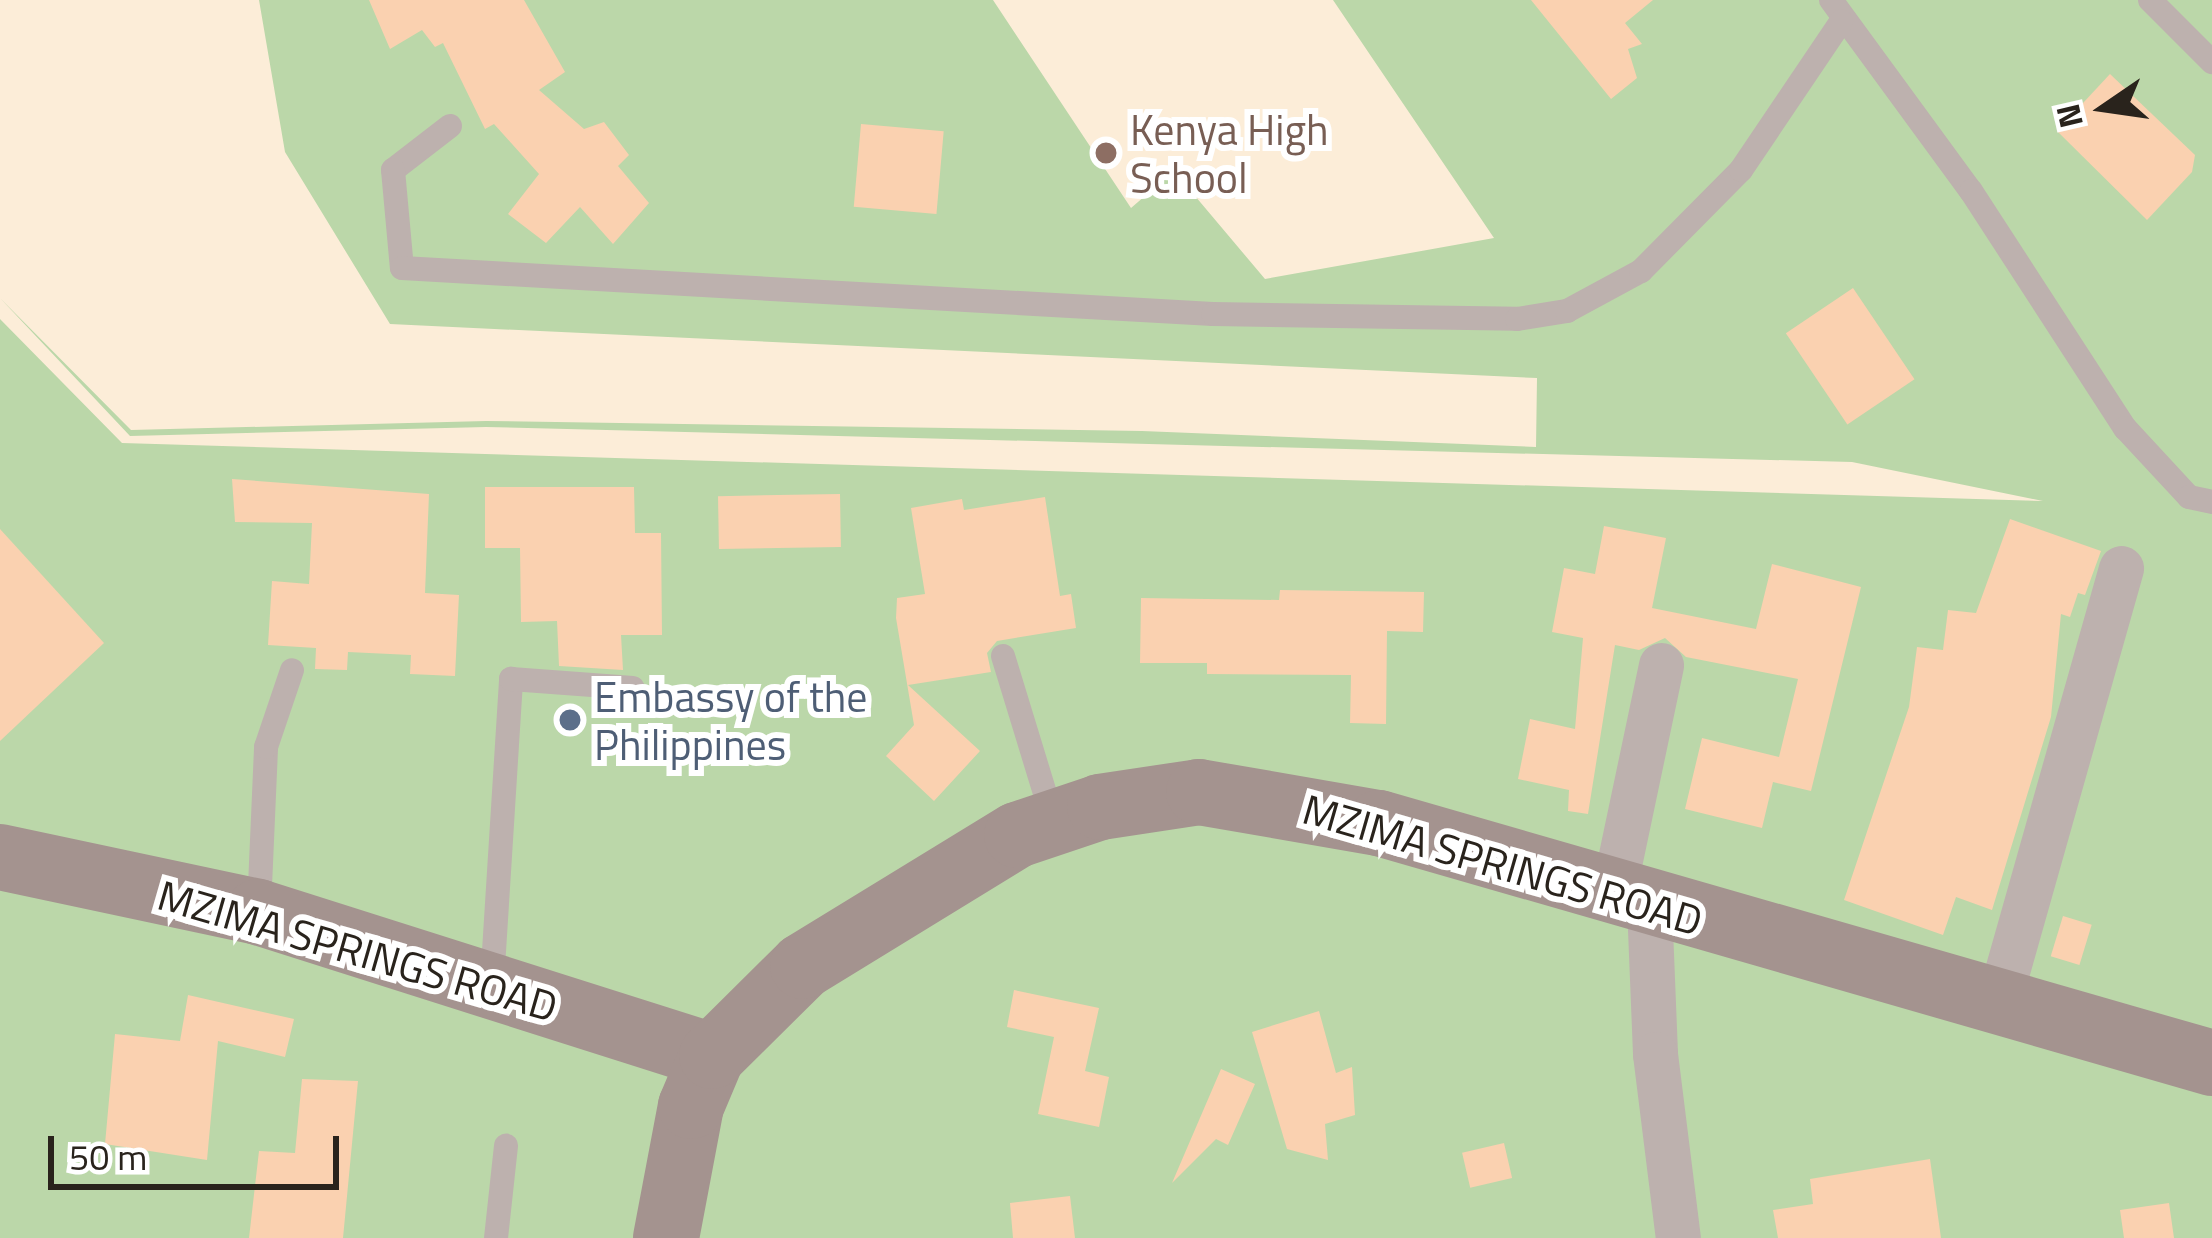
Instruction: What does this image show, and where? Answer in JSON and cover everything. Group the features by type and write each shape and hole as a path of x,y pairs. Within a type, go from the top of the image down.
{"street":[{"path":"1998,1003 2121,568"},
{"path":"1661,664 1631,899 1678,1238"},
{"name":"MZIMA SPRINGS ROAD","path":"667,1238 691,1106 712,1056 743,1017 823,951 1018,835 1100,807 1199,792 1281,802 1379,823 2212,1063"},
{"name":"MZIMA SPRINGS ROAD","path":"0,857 259,912 712,1056"}],"lane":[{"path":"2150,0 2212,62"},
{"path":"450,126 393,170 401,268 1213,314 1517,319 1567,310 1641,271 1741,170 1836,11 1971,191 2126,428 2188,497 2212,502"},
{"path":"1003,656 1053,823"},
{"path":"259,912 266,747 292,670"},
{"path":"492,986 511,680 633,688"},
{"path":"496,1238 506,1146"}],"green space":[{"path":"259,0 993,0 1131,208 1174,171 1265,279 1494,238 1333,0 2212,0 2212,1238 0,1238 0,319 122,443 2043,501 1852,462 486,427 130,436 0,298 131,430 486,421 1142,431 1536,447 1537,378 390,324 285,152"}],"building":[{"path":"369,0 524,0 565,72 539,90 584,129 604,122 629,155 618,166 649,203 613,244 580,207 546,243 508,214 539,174 494,124 485,129 443,43 435,47 422,30 390,49"},
{"path":"1531,0 1653,0 1625,23 1642,44 1628,49 1637,78 1611,99"},
{"path":"2110,74 2195,155 2192,172 2147,220 2057,131"},
{"path":"861,124 944,131 936,214 854,207"},
{"path":"1853,288 1915,379 1847,424 1786,333"},
{"path":"232,479 429,494 425,593 459,595 455,676 410,674 411,655 348,652 347,670 315,669 316,648 268,645 272,581 309,584 312,523 235,522"},
{"path":"485,487 634,487 635,533 661,533 662,635 621,635 623,670 559,666 557,621 521,622 520,548 485,548"},
{"path":"840,494 841,547 719,549 718,496"},
{"path":"1045,497 1060,596 1071,594 1076,628 997,641 987,653 991,672 908,685 980,751 934,801 886,756 914,725 896,618 897,598 925,594 911,508 962,499 964,510"},
{"path":"2010,519 2101,551 2085,595 2078,593 2070,617 2061,614 2051,717 1992,910 1956,897 1943,935 1844,900 1909,707 1917,647 1943,650 1948,610 1976,613"},
{"path":"1604,526 1666,538 1652,608 1756,629 1772,564 1861,587 1811,791 1773,782 1762,828 1685,809 1702,738 1779,757 1798,679 1686,657 1665,638 1639,650 1615,645 1588,814 1568,811 1569,790 1518,779 1530,719 1575,729 1583,638 1552,632 1564,568 1595,574"},
{"path":"0,529 104,643 0,741"},
{"path":"1280,590 1424,592 1423,632 1387,631 1386,724 1350,723 1351,675 1207,674 1207,663 1140,663 1141,598 1279,600"},
{"path":"2063,916 2092,925 2079,965 2051,956"},
{"path":"1014,990 1099,1008 1085,1071 1109,1077 1099,1127 1038,1114 1054,1037 1007,1027"},
{"path":"188,995 294,1019 285,1057 218,1041 207,1160 105,1144 115,1034 180,1041"},
{"path":"1319,1011 1336,1073 1352,1067 1355,1115 1325,1124 1328,1160 1287,1149 1252,1032"},
{"path":"1221,1069 1255,1084 1228,1145 1216,1139 1172,1183"},
{"path":"302,1079 358,1081 343,1238 249,1238 259,1151 295,1153"},
{"path":"1504,1143 1512,1178 1470,1188 1462,1153"},
{"path":"1930,1159 1941,1238 1778,1238 1773,1210 1813,1204 1810,1179"},
{"path":"1070,1196 1075,1238 1013,1238 1010,1203"},
{"path":"2169,1203 2174,1238 2124,1238 2120,1210"}],"place":[{"name":"Kenya High School","path":"1106,153"},
{"name":"Embassy of the Philippines","path":"570,720"}]}
